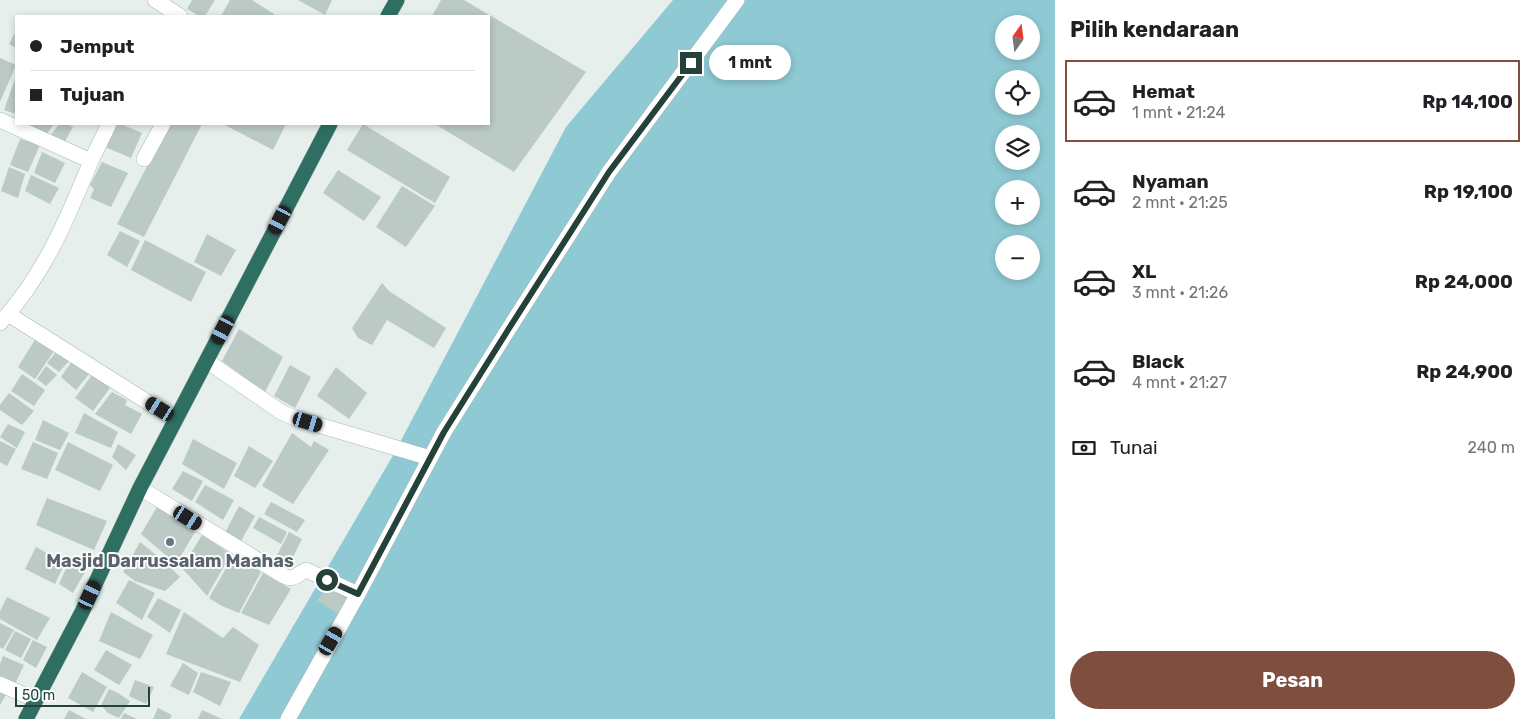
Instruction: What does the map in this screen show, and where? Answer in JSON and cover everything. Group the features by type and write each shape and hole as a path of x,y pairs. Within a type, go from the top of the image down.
{"highway":[{"path":"389,15 397,0"},
{"path":"26,719 82,612 140,488 329,125"}],"street":[{"path":"288,719 358,594 444,432 609,172 737,0"},
{"path":"158,7 178,15"},
{"path":"0,120 91,161"},
{"path":"109,125 91,161 61,234 48,257 4,318 176,420"},
{"path":"144,159 162,125"},
{"path":"207,361 281,412 295,418 430,458"},
{"path":"140,488 284,576 294,578 306,570 358,594"},
{"path":"0,684 36,700"}],"water":[{"path":"673,0 1055,0 1055,719 239,719 395,452 566,127"}],"building":[{"path":"192,0 215,0 206,15 197,15 187,9"},
{"path":"230,0 252,0 274,14 274,15 222,15"},
{"path":"298,0 332,0 325,15"},
{"path":"441,0 464,0 489,15 433,15"},
{"path":"490,15 586,72 514,172 437,125 490,125"},
{"path":"15,33 15,47 9,44"},
{"path":"0,58 15,65 15,67 0,102"},
{"path":"15,79 15,114 4,110"},
{"path":"30,125 53,125 46,135"},
{"path":"58,125 73,127 64,143 51,135"},
{"path":"116,125 123,125 142,133 131,158 105,147"},
{"path":"168,125 201,125 144,237 117,224"},
{"path":"225,125 286,125 273,150"},
{"path":"362,125 365,125 450,177 435,203 347,150"},
{"path":"20,139 40,145 28,172 10,165"},
{"path":"42,152 65,163 55,183 34,173"},
{"path":"102,162 128,173 111,207 90,198 94,189 90,185"},
{"path":"9,167 25,174 18,198 1,191"},
{"path":"338,170 381,197 364,221 323,193"},
{"path":"31,175 59,188 50,204 25,191"},
{"path":"402,186 435,206 406,247 376,227"},
{"path":"120,231 140,241 127,267 107,255"},
{"path":"207,234 236,250 221,276 194,262"},
{"path":"145,240 206,272 191,302 131,270"},
{"path":"382,283 389,291 446,328 434,348 387,320 372,345 358,338 352,328"},
{"path":"239,329 283,357 265,392 222,361"},
{"path":"36,338 54,351 35,379 18,367"},
{"path":"57,351 70,360 59,372 47,363"},
{"path":"72,361 89,374 76,390 61,377"},
{"path":"290,365 311,377 295,408 274,396"},
{"path":"46,366 57,375 46,386 37,379"},
{"path":"336,367 367,393 349,419 317,396"},
{"path":"22,374 45,390 34,406 11,391"},
{"path":"92,375 110,388 93,411 75,398"},
{"path":"112,392 127,400 125,405 142,414 131,434 95,414"},
{"path":"9,393 34,411 22,425 0,410 0,405"},
{"path":"84,413 118,432 111,448 75,433"},
{"path":"43,420 69,433 60,450 35,440"},
{"path":"8,424 25,432 17,448 0,437"},
{"path":"292,433 311,447 314,441 329,450 293,504 262,486"},
{"path":"193,439 237,463 224,489 182,464"},
{"path":"0,441 16,449 7,466 0,462"},
{"path":"33,442 58,453 47,479 21,469"},
{"path":"68,442 113,465 100,491 55,470"},
{"path":"118,444 136,455 126,470 112,457"},
{"path":"249,446 273,461 255,488 234,476"},
{"path":"183,471 203,481 192,501 172,489"},
{"path":"205,485 234,500 223,520 195,502"},
{"path":"47,498 107,521 94,550 36,525"},
{"path":"271,502 305,520 297,532 264,514"},
{"path":"239,506 255,516 241,541 225,533"},
{"name":"Masjid Darrussalam Maahas","path":"157,507 195,532 176,564 141,534"},
{"path":"259,517 287,532 281,544 253,528"},
{"path":"289,532 302,539 286,571 273,563"},
{"path":"202,535 231,554 207,596 182,568"},
{"path":"140,542 180,577 165,591 135,581 123,572"},
{"path":"36,547 65,563 55,584 25,569"},
{"path":"234,554 261,572 239,613 209,598"},
{"path":"68,564 85,572 73,593 59,584"},
{"path":"263,573 291,589 269,625 241,613"},
{"path":"129,580 155,593 142,620 116,603"},
{"path":"328,586 349,601 339,615 317,600"},
{"path":"7,597 50,618 37,640 0,619 0,611"},
{"path":"158,598 181,610 170,633 147,617"},
{"path":"111,612 153,635 140,659 99,641"},
{"path":"184,612 223,638 233,627 259,645 240,682 166,654"},
{"path":"0,623 14,630 3,649 0,647"},
{"path":"15,631 31,639 21,658 5,650"},
{"path":"33,640 47,647 36,668 23,660"},
{"path":"106,650 132,665 119,685 94,670"},
{"path":"3,656 24,665 15,684 0,678 0,664"},
{"path":"183,663 198,673 189,695 170,686"},
{"path":"82,672 107,687 93,712 68,698"},
{"path":"201,672 231,682 220,706 193,692"},
{"path":"135,680 154,687 146,704 129,696"},
{"path":"109,689 130,701 119,718 108,713 101,705"},
{"path":"0,690 7,693 0,705"},
{"path":"158,708 172,715 170,719 153,719"},
{"path":"69,710 86,719 64,719"},
{"path":"202,710 222,719 198,719"},
{"path":"124,713 137,719 121,719"}],"place":[{"name":"Masjid Darrussalam Maahas","path":"170,542"}],"route":[{"path":"327,580 358,594 444,432 609,172 691,63"}]}
